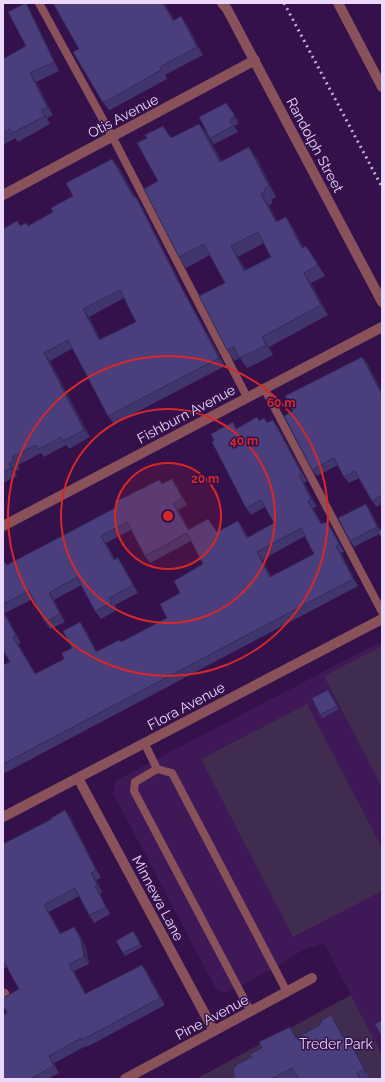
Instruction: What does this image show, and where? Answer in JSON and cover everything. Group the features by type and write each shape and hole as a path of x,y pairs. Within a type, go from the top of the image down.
{"street":[{"name":"Randolph Street","path":"222,3 227,9 255,60 382,302"},
{"path":"338,3 382,87"},
{"name":"Otis Avenue","path":"3,195 113,138 255,60"},
{"name":"Fishburn Avenue","path":"3,526 382,327"},
{"name":"Flora Avenue","path":"3,817 382,620"},
{"name":"Minnewa Lane","path":"78,778 214,1031"},
{"name":"Pine Avenue","path":"125,1079 312,978"}],"lane":[{"path":"39,3 113,138 247,397"},
{"path":"264,388 382,612"},
{"path":"145,744 157,769"},
{"path":"251,1012 134,791 135,782 157,769 172,773 287,992"}],"shaded area":[{"path":"382,641 382,1055 324,943 301,951 280,965 226,993 216,989 113,793 115,781"}],"green space":[{"path":"382,646 382,787 324,676"},
{"path":"307,704 382,848 382,891 293,937 201,759"},
{"name":"Treder Park","path":"351,995 382,1055 382,1079 196,1079"}],"building":[{"path":"26,3 54,62 30,73 47,107 41,110 45,116 12,133 10,129 3,133 3,59 26,46 8,12"},
{"path":"53,3 163,3 173,21 181,16 197,47 160,67 161,70 105,102 102,101 73,52 79,49"},
{"path":"226,103 234,114 234,118 230,120 233,126 210,138 199,117"},
{"path":"199,124 220,162 249,147 269,186 264,189 265,192 261,194 276,222 286,217 302,248 306,246 318,265 304,273 321,305 262,337 266,345 239,358 234,347 227,350 199,296 225,283 204,244 179,257 144,189 158,181 137,143 147,138 145,135 163,126 171,138","holes":["258,232 271,257 244,271 231,246"]},
{"path":"112,159 134,198 136,197 219,358 108,416 68,340 44,353 84,430 63,441 61,437 39,449 36,445 12,457 14,461 9,463 11,468 3,472 3,229 17,221 20,226 26,223 28,226 53,212 51,208 73,196 66,183","holes":["120,290 136,322 99,340 83,309"]},
{"path":"362,357 382,395 382,495 372,501 355,471 344,477 334,458 312,470 284,416 293,411 285,396"},
{"path":"257,417 259,421 264,418 267,423 273,420 302,474 299,475 311,499 308,501 321,524 327,522 339,544 336,546 353,579 3,764 3,665 10,662 3,650 3,611 16,636 13,637 35,674 64,659 62,653 72,648 63,631 80,622 96,652 119,640 121,642 167,618 160,604 180,593 174,581 203,564 187,533 145,556 127,522 101,536 114,560 118,558 133,585 109,598 112,603 95,611 77,577 49,593 60,614 45,622 29,591 3,604 3,560 7,565 117,507 115,502 159,480 162,484 172,479 182,498 173,503 188,530 208,519 217,532 238,521 247,538 274,523 261,500 246,508 212,442 214,441 211,434 233,422 236,429","holes":["301,528 314,554 270,577 257,552"]},
{"path":"366,504 377,527 350,541 338,518"},
{"path":"382,529 382,539 377,531"},
{"path":"328,690 337,706 320,715 312,698"},
{"path":"65,810 96,870 91,873 97,885 95,886 106,907 89,915 75,888 44,905 60,934 74,927 81,940 84,957 69,964 85,994 142,965 160,998 49,1056 54,1066 30,1079 3,1079 3,1015 7,1013 3,1005 3,998 19,989 3,960 3,844 52,819 51,818"},
{"path":"133,931 140,944 123,953 116,941"},
{"name":"Treder Park","path":"331,1015 344,1039 347,1037 364,1069 357,1073 360,1079 299,1079 292,1068 271,1079 235,1079 233,1070 236,1065 252,1057 250,1054 262,1048 259,1042 290,1027 296,1038 320,1025 322,1020"},
{"path":"382,1020 382,1037 375,1024"}],"railway":[{"path":"284,3 382,187"}]}
